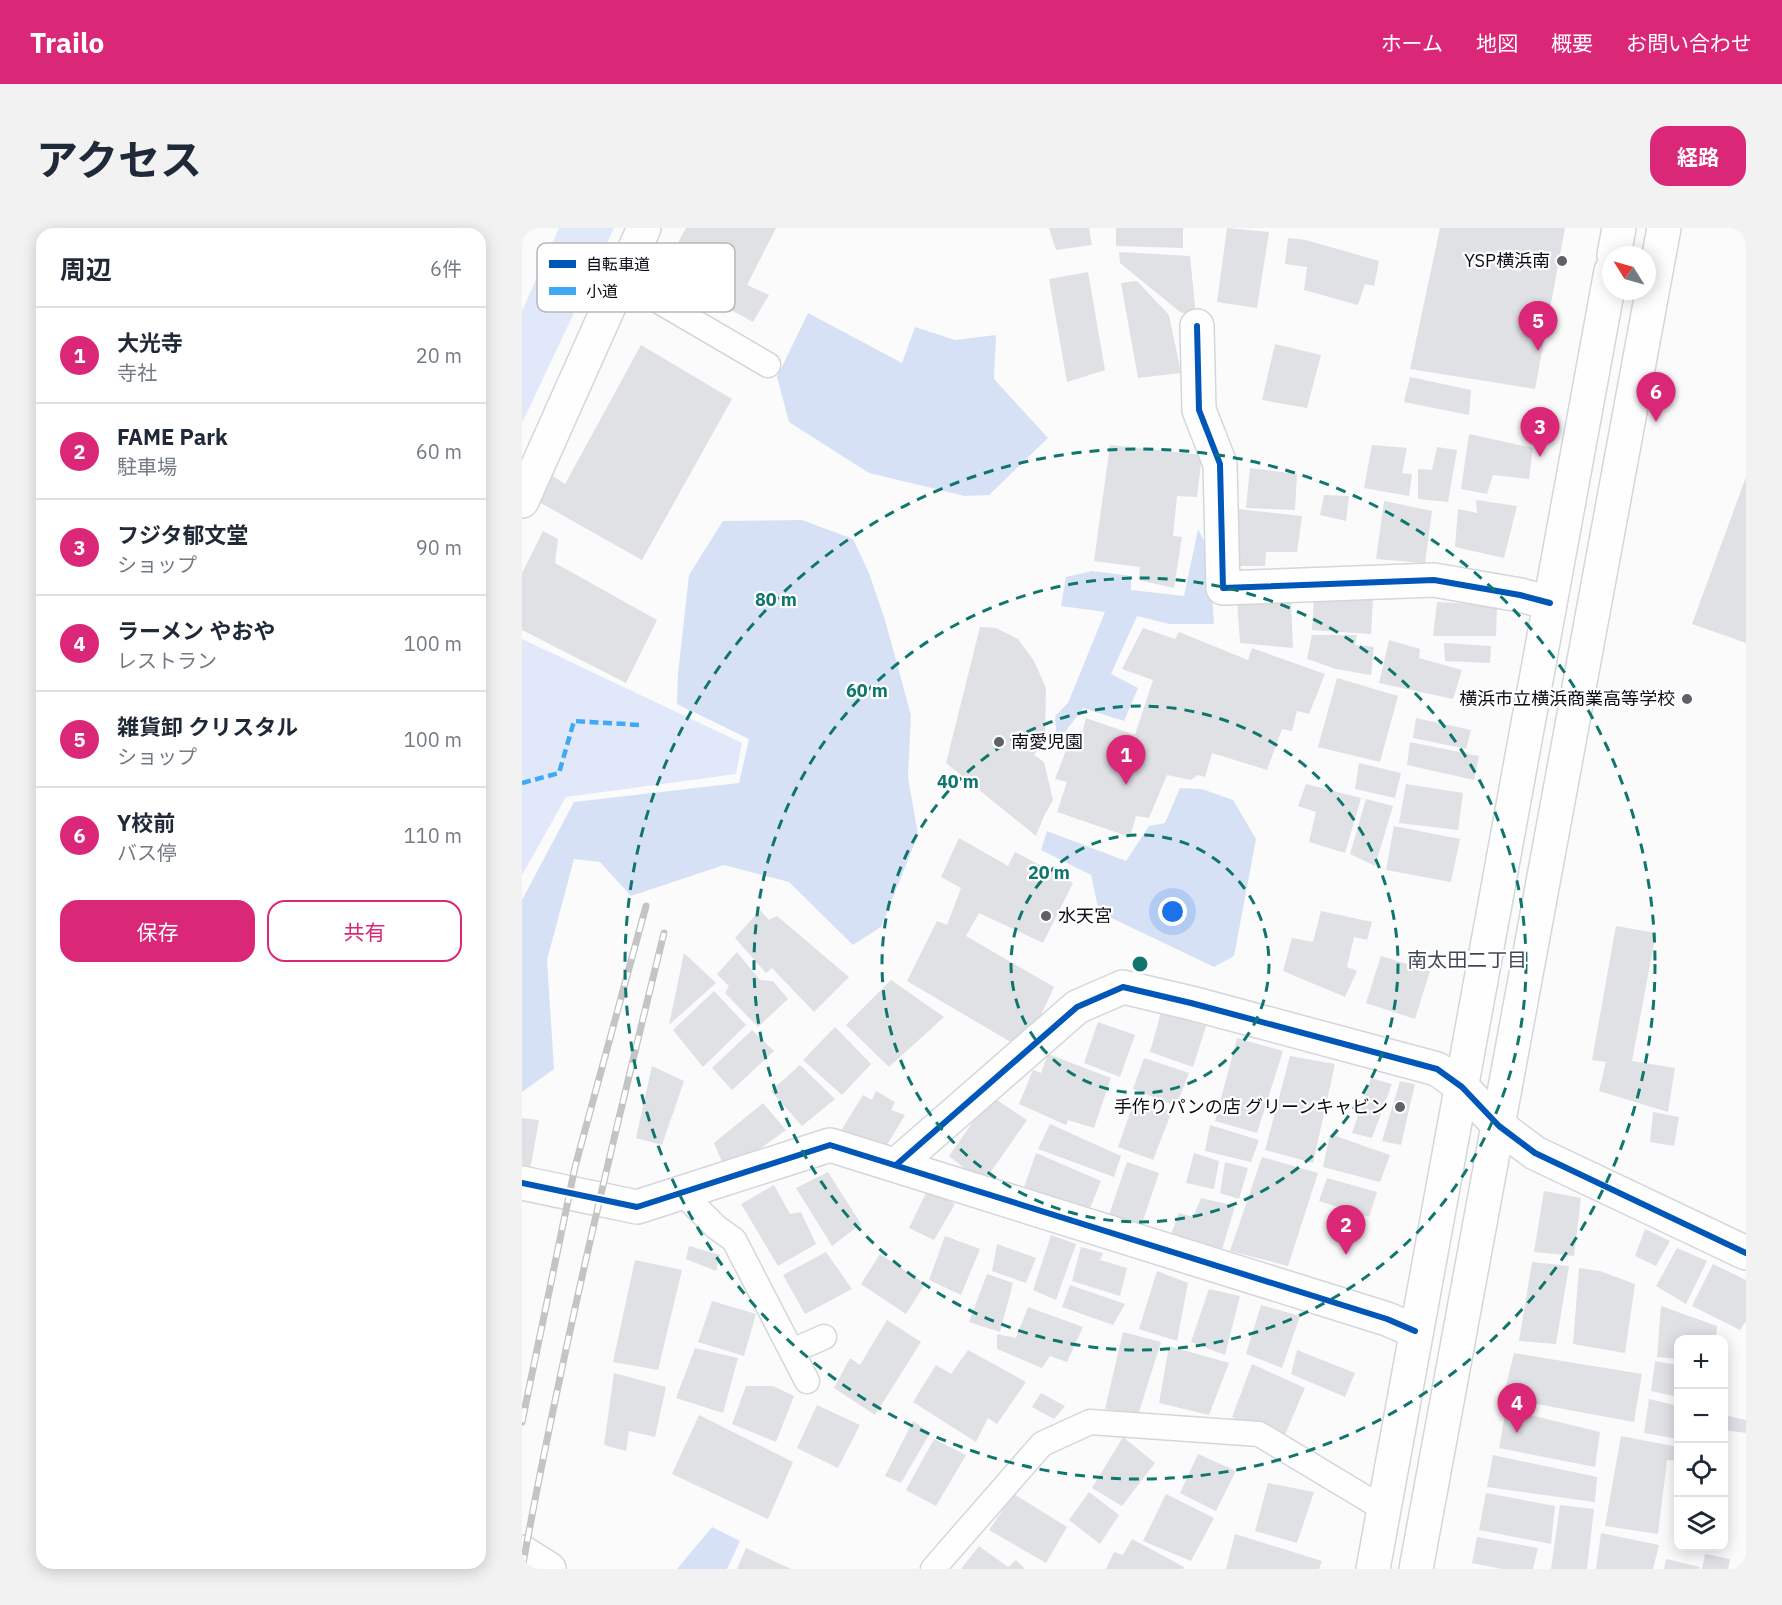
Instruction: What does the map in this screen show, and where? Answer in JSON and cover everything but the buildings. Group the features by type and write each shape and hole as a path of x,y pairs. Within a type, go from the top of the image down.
{"street":[{"path":"637,243 644,228"},
{"path":"1616,246 1619,228"},
{"path":"1416,1569 1664,228"},
{"path":"1373,1569 1606,300"},
{"path":"522,501 606,312"},
{"path":"1197,326 1199,410 1220,464 1223,588 1434,580 1520,595 1550,603"},
{"path":"896,1165 1077,1007 1123,987 1437,1069 1462,1087 1499,1126 1535,1153 1746,1253"},
{"path":"522,1183 637,1208 830,1144 1387,1319 1415,1331"},
{"path":"522,1552 549,1569"}],"lane":[{"path":"677,312 768,365"},
{"path":"682,1193 716,1227 735,1240 807,1381"},
{"path":"792,1351 824,1337"},
{"path":"933,1569 1042,1444 1090,1422 1259,1434 1384,1509"}],"shaded area":[{"path":"559,228 614,228 607,243 552,243"},
{"path":"537,277 537,312 574,312 522,423 522,311"},
{"path":"808,313 902,363 915,327 955,340 996,335 994,379 1048,438 989,495 965,496 869,473 789,422 777,377"},
{"path":"802,520 853,539 869,573 885,620 911,715 908,777 918,835 881,927 853,945 789,882 724,865 631,896 600,862 574,859 547,960 554,1069 522,1092 522,900 574,802 739,783 749,739 677,704 689,575 723,521"},
{"path":"1198,529 1209,551 1214,624 1169,624 1137,616 1111,674 1138,688 1124,721 1083,708 1057,743 1055,716 1068,703 1105,612 1061,606 1066,577 1092,571 1131,576 1131,590 1184,596"},
{"path":"522,639 742,743 736,774 566,797 522,875"},
{"path":"1180,788 1202,789 1233,800 1256,839 1234,956 1214,967 1099,912 1091,875 1041,850 1047,831 1126,861 1149,826 1165,823"},
{"path":"712,1527 740,1541 727,1569 677,1569"}],"railway":[{"path":"522,1422 575,1167 646,906"},
{"path":"522,1569 570,1329 664,933"}],"marked path":[{"path":"522,783 559,773 574,721 640,725"}],"cycle path":[{"path":"1197,326 1199,410 1220,464 1223,588 1434,580 1520,595 1550,603"},
{"path":"896,1165 1077,1007 1123,987 1437,1069 1462,1087 1499,1126 1535,1153 1746,1253"},
{"path":"522,1183 637,1207 830,1145 1387,1319 1415,1331"}],"place":[{"name":"YSP横浜南","path":"1562,261"},
{"name":"雑貨卸 クリスタル","path":"1538,351"},
{"name":"Y校前","path":"1656,422"},
{"name":"フジタ郁文堂","path":"1540,457"},
{"name":"横浜市立横浜商業高等学校","path":"1687,699"},
{"name":"南愛児園","path":"999,742"},
{"name":"大光寺","path":"1126,785"},
{"name":"水天宮","path":"1046,916"},
{"name":"手作りパンの店 グリーンキャビン","path":"1400,1107"},
{"name":"FAME Park","path":"1346,1255"},
{"name":"ラーメン やおや","path":"1517,1433"}],"district":[{"name":"南太田二丁目","path":"1467,960"}]}
